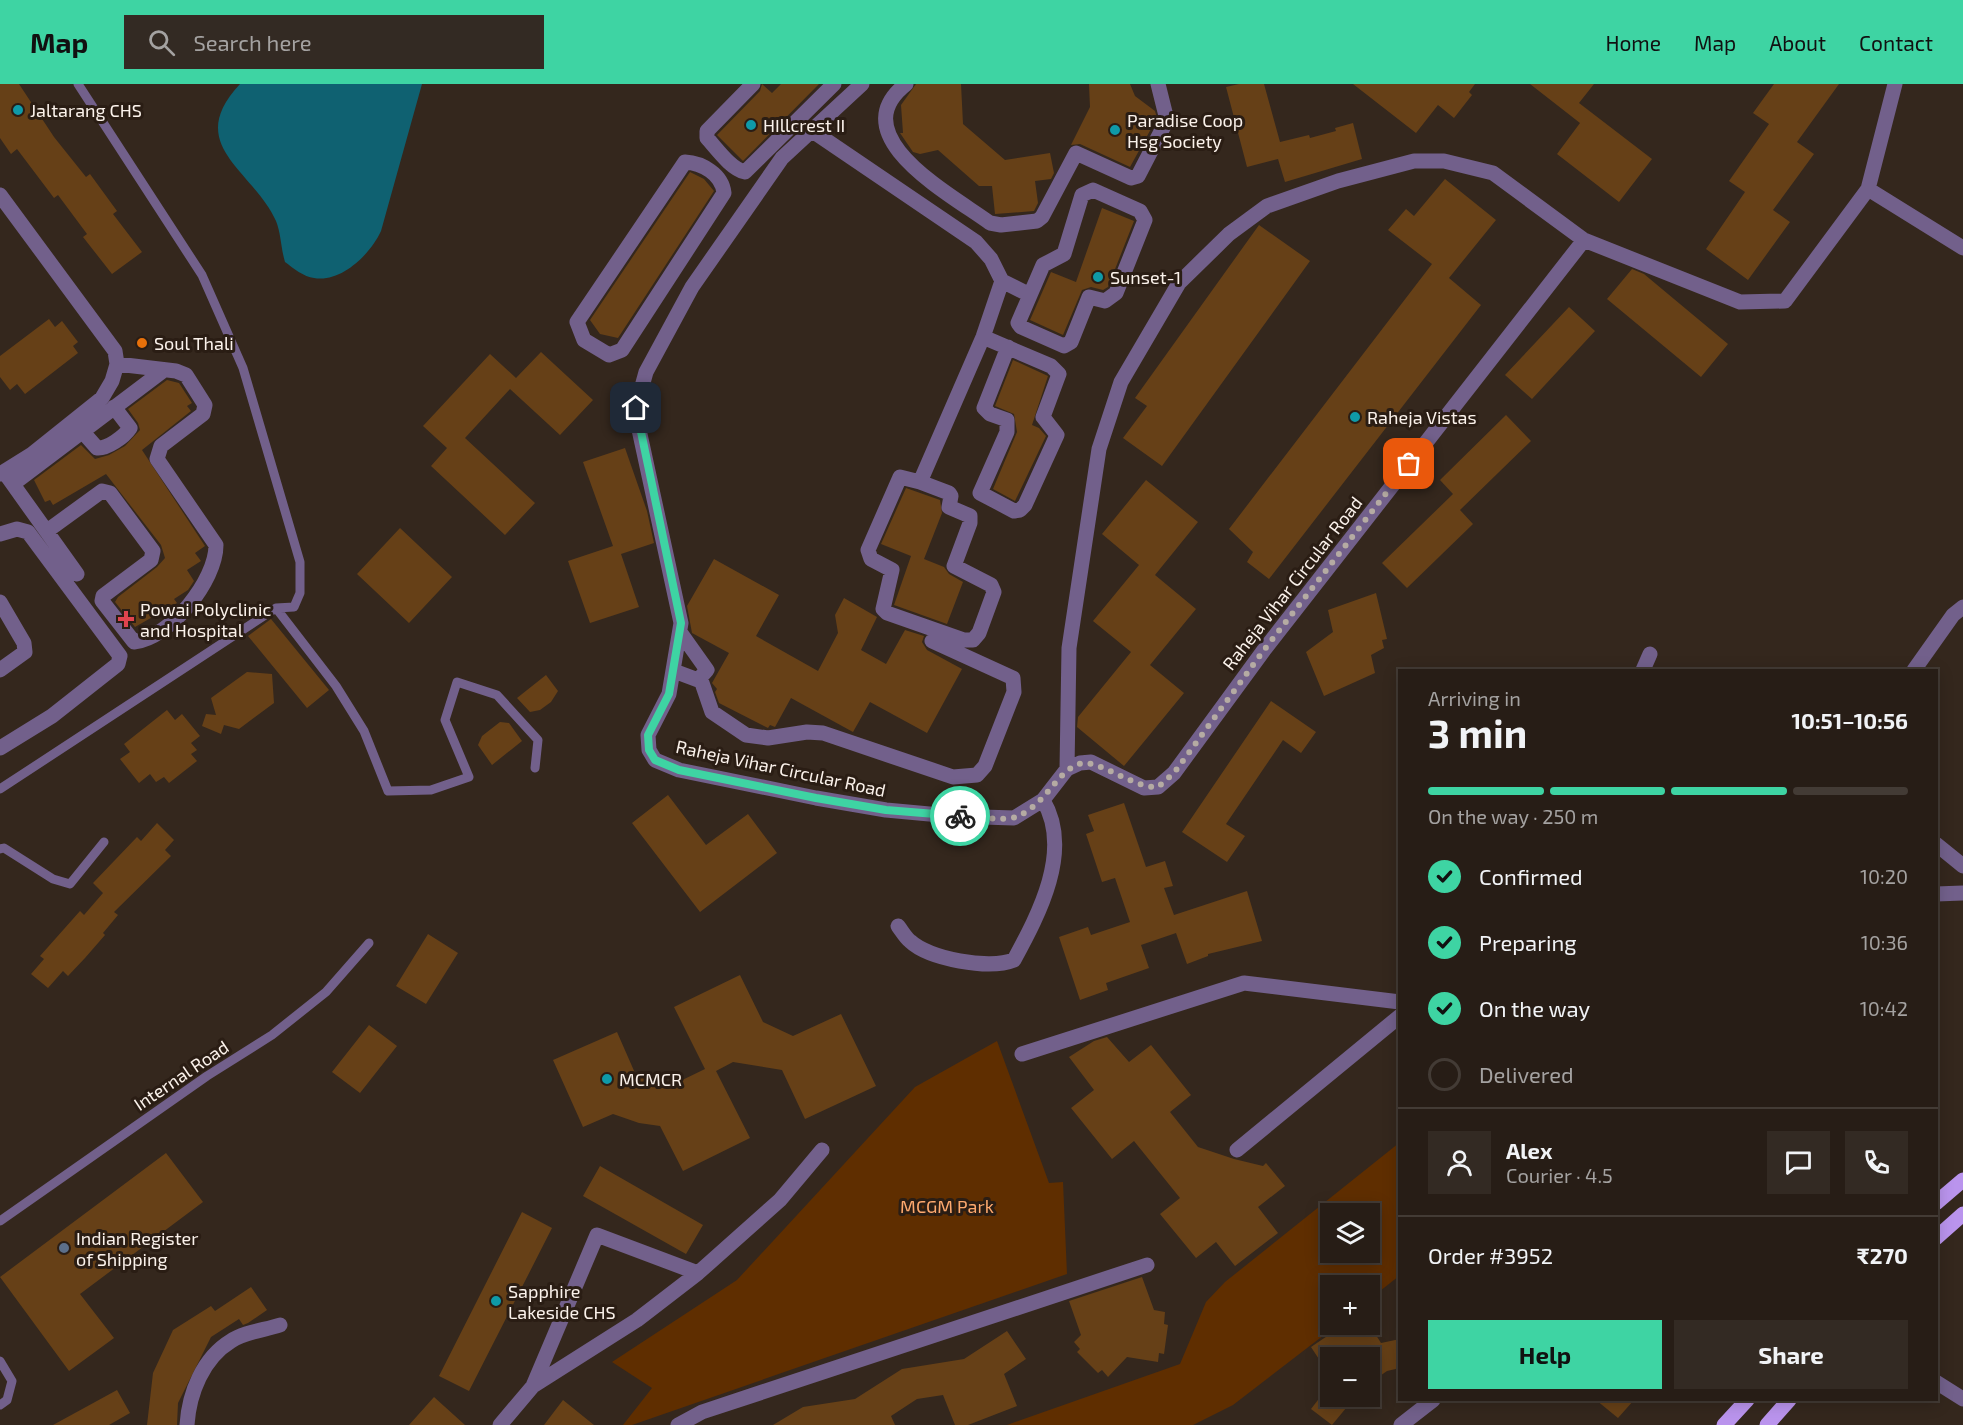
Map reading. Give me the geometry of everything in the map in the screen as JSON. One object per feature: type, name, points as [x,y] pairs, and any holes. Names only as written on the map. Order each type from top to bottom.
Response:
[{"type":"main road","points":[[1938,1201],[1963,1180]]},
{"type":"main road","points":[[1938,1236],[1963,1214]]},
{"type":"main road","points":[[1724,1425],[1746,1401]]},
{"type":"main road","points":[[1767,1425],[1788,1401]]},
{"type":"street","points":[[753,84],[707,131],[707,138],[739,171],[746,172],[834,84]]},
{"type":"street","name":"Raheja Vihar Circular Road","points":[[862,84],[782,158],[692,286],[646,372],[636,408],[681,623],[669,694],[648,735],[649,750],[655,760],[679,770],[886,810],[951,816],[1014,818],[1043,800],[1067,769],[1091,762],[1144,788],[1158,787],[1174,773],[1264,650],[1584,240]]},
{"type":"street","points":[[906,84],[893,95],[886,112],[885,122],[892,143],[907,161],[990,223],[1001,225],[1037,221],[1042,217],[1076,153],[1131,178],[1138,176],[1167,120],[1158,84]]},
{"type":"street","points":[[1067,769],[1070,648],[1100,449],[1121,382],[1179,283],[1229,234],[1267,206],[1338,181],[1414,161],[1444,161],[1493,172],[1584,240],[1740,302],[1785,301],[1868,189],[1894,84]]},
{"type":"street","points":[[810,130],[976,242],[991,260],[1002,281],[1030,295]]},
{"type":"street","points":[[685,162],[693,163],[710,170],[721,180],[724,193],[674,273],[622,350],[609,355],[584,340],[577,322],[678,168],[685,162]]},
{"type":"street","points":[[1868,189],[1963,248]]},
{"type":"street","points":[[1093,190],[1140,211],[1145,220],[1116,293],[1105,301],[1089,297],[1068,346],[1021,327],[1018,323],[1030,295],[1043,266],[1064,254],[1082,195],[1093,190]]},
{"type":"street","points":[[0,195],[115,351],[117,364],[112,381],[102,398],[6,477]]},
{"type":"street","points":[[674,273],[692,286]]},
{"type":"street","points":[[920,482],[983,337],[1002,281]]},
{"type":"street","points":[[983,337],[1008,347],[1051,366],[1059,374],[1043,417],[1057,435],[1025,505],[1020,510],[1014,511],[980,493],[1007,432],[1007,420],[990,414],[984,408],[1008,347]]},
{"type":"street","points":[[47,531],[102,491],[110,493],[153,551],[151,560],[104,596],[102,601],[134,642],[144,641],[179,616],[206,583],[216,559],[216,545],[157,459],[161,446],[203,414],[205,405],[186,375],[117,364]]},
{"type":"street","points":[[6,477],[82,431],[165,370]]},
{"type":"street","points":[[82,431],[97,448],[103,449],[127,433],[129,428],[114,407]]},
{"type":"street","points":[[6,477],[77,574]]},
{"type":"street","points":[[900,477],[920,482],[949,493],[951,496],[949,507],[970,516],[970,523],[954,567],[991,585],[994,592],[979,633],[973,640],[964,640],[887,613],[883,609],[893,575],[892,570],[871,559],[868,550],[900,477]]},
{"type":"street","points":[[0,748],[52,716],[118,664],[120,656],[28,532],[18,529],[1,532]]},
{"type":"street","points":[[0,602],[24,643],[25,652],[0,670]]},
{"type":"street","points":[[1915,669],[1948,622],[1963,607]]},
{"type":"street","points":[[680,632],[706,667],[707,673],[701,680]]},
{"type":"street","points":[[701,680],[712,712],[746,735],[768,738],[807,732],[823,733],[953,777],[977,775],[984,766],[1014,692],[1013,678],[932,641]]},
{"type":"street","points":[[1643,669],[1650,654]]},
{"type":"street","points":[[674,670],[692,679],[701,680]]},
{"type":"street","points":[[898,926],[911,942],[941,955],[990,966],[1014,960],[1051,879],[1055,828],[1053,816],[1043,800]]},
{"type":"street","points":[[1938,846],[1963,866]]},
{"type":"street","points":[[1938,894],[1963,893]]},
{"type":"street","points":[[1022,1054],[1244,983],[1398,1002]]},
{"type":"street","points":[[1237,1150],[1398,1018]]},
{"type":"street","points":[[533,1386],[637,1320],[698,1273],[780,1200],[822,1150]]},
{"type":"street","points":[[500,1425],[533,1386],[597,1235],[698,1273]]},
{"type":"street","points":[[678,1425],[702,1412],[1147,1265]]},
{"type":"street","points":[[187,1425],[188,1408],[194,1388],[210,1359],[232,1340],[280,1325]]},
{"type":"street","points":[[1938,1383],[1963,1399]]},
{"type":"street","points":[[1401,1425],[1432,1401]]},
{"type":"lane","points":[[0,789],[276,608],[294,607],[300,593],[300,562],[243,368],[202,274],[78,84]]},
{"type":"lane","points":[[276,608],[336,686],[364,731],[388,791],[431,790],[469,777],[445,720],[457,682],[497,695],[538,740],[536,768]]},
{"type":"lane","points":[[0,849],[4,848],[53,879],[70,884],[104,842]]},
{"type":"lane","name":"Internal Road","points":[[0,1221],[207,1076],[272,1035],[326,992],[369,943]]},
{"type":"lane","points":[[0,1361],[12,1381],[7,1401],[0,1405]]},
{"type":"green space","name":"MCGM Park","points":[[997,1041],[1049,1183],[1063,1182],[1067,1274],[632,1425],[623,1425],[652,1388],[612,1362],[737,1280],[915,1087]]},
{"type":"green space","points":[[1398,1144],[1398,1277],[1380,1291],[1380,1275],[1320,1275],[1320,1335],[1324,1335],[1233,1405],[1193,1425],[1007,1425],[1180,1364],[1206,1302],[1225,1282],[1320,1206],[1320,1263],[1380,1263],[1380,1203],[1324,1203]]},
{"type":"water","points":[[240,84],[422,84],[381,231],[363,257],[345,271],[335,276],[314,278],[303,274],[285,262],[276,221],[265,203],[228,156],[220,140],[218,124],[224,105]]},
{"type":"building","points":[[0,84],[19,84],[54,137],[86,177],[90,174],[117,211],[113,214],[142,252],[112,274],[83,237],[87,234],[58,195],[54,198],[17,149],[11,154],[0,138]]},
{"type":"building","name":"HIllcrest II","points":[[762,84],[772,93],[781,84],[819,84],[743,161],[717,135],[760,91]]},
{"type":"building","points":[[916,84],[961,84],[963,124],[1005,160],[1050,153],[1054,173],[1051,179],[1035,181],[1038,203],[1034,211],[995,214],[992,186],[979,186],[938,150],[920,154],[913,152],[900,133],[903,133],[901,105]]},
{"type":"building","name":"Paradise Coop Hsg Society","points":[[1089,84],[1130,84],[1135,96],[1155,111],[1157,118],[1130,167],[1080,144],[1071,145],[1090,107]]},
{"type":"building","points":[[1239,84],[1264,84],[1280,142],[1309,135],[1310,138],[1336,131],[1335,128],[1353,123],[1362,159],[1285,182],[1278,159],[1247,167],[1226,87]]},
{"type":"building","points":[[1353,84],[1475,84],[1469,92],[1472,95],[1454,118],[1438,105],[1416,133]]},
{"type":"building","points":[[1530,84],[1594,84],[1579,103],[1652,159],[1619,202],[1557,154],[1580,123]]},
{"type":"building","points":[[1774,84],[1839,84],[1797,142],[1814,154],[1773,210],[1790,222],[1748,280],[1706,249],[1745,192],[1729,181],[1769,124],[1753,113]]},
{"type":"building","points":[[690,172],[704,179],[714,191],[618,338],[600,334],[590,320]]},
{"type":"building","name":"Raheja Vistas","points":[[1445,179],[1496,220],[1449,278],[1481,305],[1269,579],[1247,562],[1253,552],[1229,529],[1432,264],[1388,230],[1406,209],[1414,216]]},
{"type":"building","name":"Sunset-1","points":[[1102,208],[1134,221],[1108,287],[1103,290],[1091,287],[1082,290],[1063,335],[1030,320],[1051,272],[1076,282]]},
{"type":"building","points":[[1259,225],[1310,261],[1162,466],[1123,438],[1147,406],[1135,398]]},
{"type":"building","points":[[1632,269],[1644,274],[1728,344],[1701,377],[1607,299]]},
{"type":"building","points":[[1569,307],[1595,331],[1532,399],[1505,375]]},
{"type":"building","points":[[49,319],[55,327],[62,321],[78,342],[73,346],[78,353],[25,394],[17,384],[10,390],[0,377],[0,356]]},
{"type":"building","points":[[541,352],[593,400],[560,435],[510,389],[465,438],[535,503],[505,535],[431,466],[447,448],[423,426],[490,354],[516,378]]},
{"type":"building","points":[[1013,360],[1048,376],[1032,425],[1039,428],[1046,436],[1015,501],[993,489],[1017,432],[1014,414],[995,406]]},
{"type":"building","points":[[167,380],[179,383],[192,403],[187,406],[191,411],[142,450],[205,546],[195,553],[201,561],[187,570],[194,581],[188,590],[174,599],[177,603],[135,627],[115,602],[165,558],[161,545],[106,474],[53,505],[50,500],[45,502],[34,480],[81,445],[95,459],[109,455],[125,446],[140,430],[128,409]]},
{"type":"building","points":[[1506,415],[1531,441],[1460,510],[1473,524],[1407,588],[1382,563],[1453,494],[1440,480]]},
{"type":"building","points":[[625,448],[647,511],[654,543],[621,554],[639,607],[590,623],[568,561],[613,546],[583,462]]},
{"type":"building","points":[[1146,480],[1198,522],[1155,575],[1196,609],[1150,665],[1184,693],[1124,766],[1077,727],[1078,717],[1131,652],[1093,621],[1139,565],[1102,534]]},
{"type":"building","points":[[906,488],[940,500],[942,513],[924,559],[944,567],[949,574],[963,582],[947,624],[894,605],[911,556],[881,544]]},
{"type":"building","points":[[400,528],[452,577],[409,623],[357,574]]},
{"type":"building","points":[[714,559],[779,595],[756,636],[818,671],[838,633],[835,615],[844,598],[877,617],[861,650],[886,664],[905,630],[924,636],[922,642],[927,650],[962,669],[927,733],[870,702],[853,732],[791,698],[775,727],[770,725],[768,728],[719,703],[715,692],[717,689],[712,683],[729,653],[692,633],[687,606]]},
{"type":"building","points":[[1376,593],[1387,639],[1382,640],[1384,648],[1371,655],[1375,673],[1324,696],[1306,652],[1333,632],[1328,610]]},
{"type":"building","points":[[271,619],[329,690],[307,708],[248,636]]},
{"type":"building","points":[[247,672],[272,674],[274,703],[239,729],[224,725],[221,734],[202,726],[206,714],[216,715],[211,698]]},
{"type":"building","points":[[546,675],[558,691],[551,702],[540,710],[530,712],[517,698]]},
{"type":"building","points":[[1271,701],[1316,732],[1301,753],[1283,740],[1226,824],[1245,836],[1227,862],[1182,832]]},
{"type":"building","points":[[167,710],[175,720],[182,714],[200,736],[191,743],[197,750],[191,754],[197,761],[169,783],[164,777],[156,782],[150,774],[139,783],[120,759],[130,752],[124,744]]},
{"type":"building","points":[[500,722],[509,723],[522,741],[492,765],[478,745],[482,736]]},
{"type":"building","points":[[668,795],[706,845],[748,814],[777,853],[700,912],[632,823]]},
{"type":"building","points":[[1124,803],[1146,867],[1165,861],[1173,886],[1164,888],[1174,915],[1247,891],[1262,941],[1208,954],[1208,956],[1187,964],[1176,933],[1141,945],[1149,968],[1106,983],[1108,990],[1080,1000],[1059,937],[1088,927],[1091,935],[1130,922],[1115,878],[1102,882],[1086,834],[1094,831],[1088,815]]},
{"type":"building","points":[[157,823],[174,840],[165,850],[171,856],[114,912],[118,915],[103,933],[105,935],[85,958],[68,976],[63,971],[48,988],[31,974],[44,959],[40,956],[80,911],[84,915],[103,893],[93,883],[137,837],[141,841]]},
{"type":"building","points":[[428,934],[458,953],[426,1004],[396,986]]},
{"type":"building","name":"MCMCR","points":[[740,975],[763,1022],[793,1036],[841,1014],[876,1086],[805,1119],[782,1070],[733,1062],[716,1071],[750,1138],[683,1171],[660,1126],[639,1123],[613,1114],[583,1127],[553,1060],[617,1032],[635,1073],[672,1085],[705,1069],[674,1007]]},
{"type":"building","points":[[369,1025],[397,1046],[360,1093],[332,1072]]},
{"type":"building","points":[[1107,1037],[1129,1062],[1151,1045],[1191,1095],[1170,1112],[1198,1147],[1263,1166],[1266,1163],[1285,1186],[1258,1207],[1278,1233],[1235,1266],[1216,1242],[1196,1258],[1160,1214],[1180,1198],[1134,1141],[1112,1159],[1071,1108],[1094,1090],[1069,1057],[1094,1041]]},
{"type":"building","points":[[166,1153],[203,1202],[80,1294],[114,1338],[69,1371],[0,1277]]},
{"type":"building","points":[[600,1166],[703,1225],[686,1254],[583,1196]]},
{"type":"building","name":"Sapphire Lakeside CHS","points":[[522,1212],[552,1228],[469,1391],[439,1376]]},
{"type":"building","points":[[1142,1277],[1154,1310],[1165,1312],[1164,1324],[1168,1325],[1164,1354],[1159,1353],[1158,1362],[1127,1357],[1108,1377],[1102,1370],[1098,1373],[1077,1352],[1080,1349],[1074,1342],[1081,1335],[1069,1301]]},
{"type":"building","points":[[251,1287],[267,1310],[243,1325],[239,1319],[211,1337],[178,1403],[177,1425],[147,1425],[153,1373],[173,1330],[211,1306],[215,1311]]},
{"type":"building","points":[[1007,1331],[1026,1359],[1004,1374],[1017,1406],[968,1425],[955,1425],[943,1395],[917,1399],[891,1416],[895,1425],[773,1425],[803,1407],[855,1399],[902,1369],[964,1359]]},
{"type":"building","points":[[1329,1335],[1376,1335],[1381,1343],[1398,1339],[1398,1368],[1387,1371],[1380,1376],[1380,1347],[1320,1347],[1320,1361],[1311,1347]]},
{"type":"building","points":[[117,1390],[130,1413],[109,1425],[53,1425]]},
{"type":"building","points":[[434,1397],[465,1425],[409,1425]]},
{"type":"building","points":[[1320,1397],[1320,1407],[1347,1407],[1332,1425],[1311,1409]]},
{"type":"building","points":[[563,1400],[594,1425],[544,1425]]},
{"type":"building","points":[[1597,1401],[1633,1401],[1618,1418]]},
{"type":"way so far","points":[[960,816],[1014,818],[1043,800],[1067,769],[1080,763],[1091,762],[1144,788],[1158,787],[1174,773],[1264,650],[1409,464]]},
{"type":"place","name":"Jaltarang CHS","points":[[18,110]]},
{"type":"place","name":"HIllcrest II","points":[[751,125]]},
{"type":"place","name":"Paradise Coop Hsg Society","points":[[1115,130]]},
{"type":"place","name":"Sunset-1","points":[[1098,277]]},
{"type":"place","name":"Soul Thali","points":[[142,343]]},
{"type":"place","name":"Raheja Vistas","points":[[1355,417]]},
{"type":"place","name":"Powai Polyclinic and Hospital","points":[[126,619]]},
{"type":"place","name":"MCMCR","points":[[607,1079]]},
{"type":"place","name":"Indian Register of Shipping","points":[[64,1248]]},
{"type":"place","name":"Sapphire Lakeside CHS","points":[[496,1301]]},
{"type":"route","points":[[636,408],[642,446],[681,623],[669,694],[648,735],[649,750],[655,760],[679,770],[816,798],[886,810],[960,816]]}]
